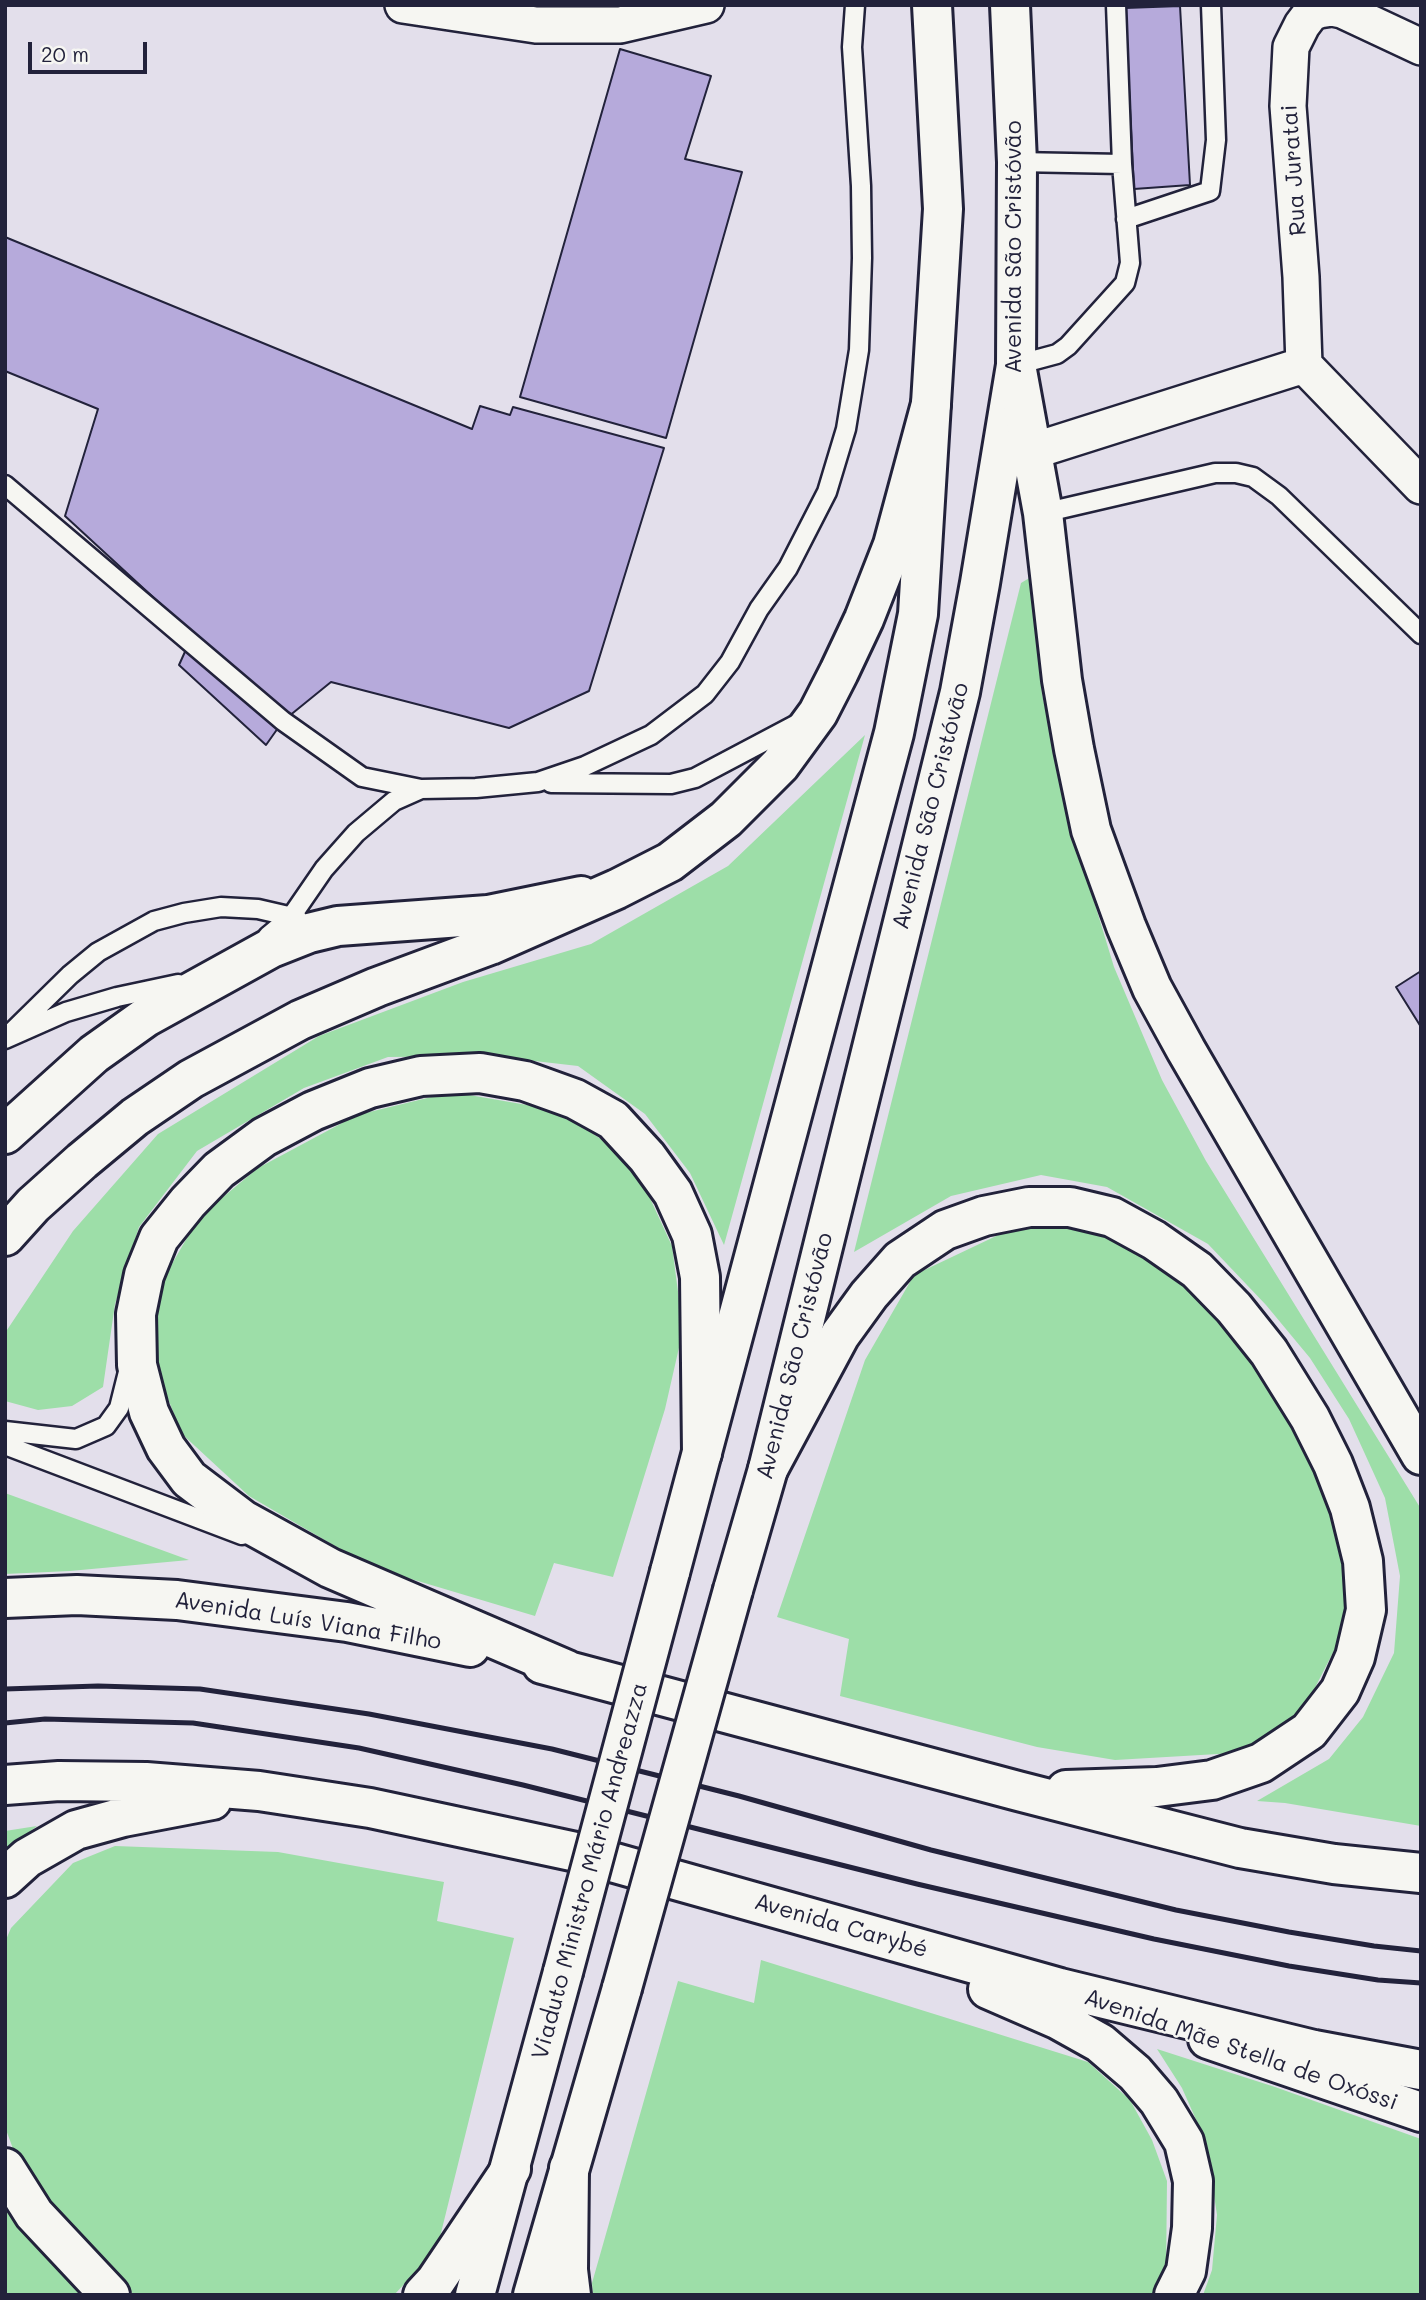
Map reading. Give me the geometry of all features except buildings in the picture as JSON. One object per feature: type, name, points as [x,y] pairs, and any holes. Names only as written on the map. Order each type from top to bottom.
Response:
[{"type":"main road","points":[[702,1454],[894,733],[918,614],[943,209],[932,5]]},
{"type":"main road","name":"Avenida São Cristóvão","points":[[569,2168],[768,1469],[960,692],[1016,365],[1017,162],[1010,5]]},
{"type":"main road","points":[[1016,365],[1043,513],[1062,680],[1074,749],[1091,830],[1126,926],[1152,988],[1186,1050],[1421,1455]]},
{"type":"main road","points":[[5,1236],[33,1205],[82,1161],[135,1117],[191,1079],[300,1020],[376,987],[490,945],[617,889],[670,862],[726,819],[780,765],[818,713],[864,619],[893,545],[931,404]]},
{"type":"main road","points":[[5,1134],[94,1054],[146,1017],[271,948],[309,933],[338,926],[488,915],[617,889]]},
{"type":"main road","points":[[702,1454],[700,1277],[692,1235],[673,1194],[647,1157],[613,1120],[575,1099],[524,1081],[480,1073],[421,1076],[359,1093],[313,1111],[264,1137],[219,1170],[188,1202],[159,1238],[141,1288],[136,1314],[137,1365],[149,1412],[166,1448],[190,1479],[243,1520],[330,1568],[566,1670],[1240,1848],[1334,1864],[1421,1873]]},
{"type":"main road","points":[[768,1469],[840,1335],[869,1295],[900,1260],[945,1230],[984,1216],[1029,1207],[1070,1207],[1112,1217],[1154,1240],[1197,1270],[1234,1308],[1269,1352],[1310,1418],[1333,1464],[1350,1508],[1363,1561],[1366,1611],[1355,1657],[1340,1691],[1309,1731],[1261,1763],[1212,1780],[1157,1787],[1018,1791]]},
{"type":"main road","name":"Viaduto Ministro Mário Andreazza","points":[[475,2295],[702,1454]]},
{"type":"main road","name":"Avenida Luís Viana Filho","points":[[5,1598],[77,1595],[177,1600],[261,1609],[428,1637],[566,1670]]},
{"type":"main road","points":[[5,1785],[59,1781],[146,1782],[259,1791]]},
{"type":"main road","points":[[5,1878],[27,1858],[76,1830],[123,1817],[259,1791]]},
{"type":"main road","name":"Avenida Carybé","points":[[259,1791],[370,1808],[576,1852],[1060,1988],[1314,2050],[1421,2070]]},
{"type":"main road","points":[[848,1928],[1057,2019],[1100,2043],[1135,2073],[1160,2101],[1184,2142],[1193,2181],[1192,2228],[1186,2271],[1174,2295]]},
{"type":"main road","name":"Avenida Mãe Stella de Oxóssi","points":[[1060,1988],[1421,2112]]},
{"type":"main road","points":[[5,2168],[34,2214],[110,2295]]},
{"type":"main road","points":[[533,2295],[569,2168]]},
{"type":"main road","points":[[569,2168],[568,2270],[571,2295]]},
{"type":"main road","points":[[423,2295],[435,2282],[511,2169]]},
{"type":"street","points":[[402,5],[536,24],[620,25],[706,5]]},
{"type":"street","points":[[1325,8],[1421,47]]},
{"type":"street","name":"Rua Juratai","points":[[1304,365],[1301,277],[1288,106],[1291,47],[1311,13],[1325,8]]},
{"type":"street","points":[[1033,451],[1304,365],[1421,486]]},
{"type":"lane","points":[[538,782],[585,766],[651,735],[705,694],[730,662],[759,609],[788,568],[827,492],[846,429],[859,351],[862,186],[852,47],[855,5]]},
{"type":"lane","points":[[1016,365],[1057,354],[1068,346],[1125,283],[1130,263],[1122,164],[1116,5]]},
{"type":"lane","points":[[1126,219],[1210,191],[1216,140],[1211,5]]},
{"type":"lane","points":[[1017,162],[1122,164]]},
{"type":"lane","points":[[1043,513],[1215,473],[1236,472],[1253,477],[1279,496],[1421,634]]},
{"type":"lane","points":[[5,485],[283,721],[362,777],[421,789],[476,788],[538,782],[671,784],[695,778],[818,713]]},
{"type":"lane","points":[[6,1038],[66,1012],[117,997],[222,975],[291,917],[324,869],[356,833],[394,801],[421,789]]},
{"type":"lane","points":[[6,1038],[70,975],[98,952],[153,921],[184,912],[221,907],[258,909],[338,926]]},
{"type":"lane","points":[[5,1430],[76,1439],[106,1426],[118,1408],[137,1339]]},
{"type":"lane","points":[[5,1445],[330,1568]]},
{"type":"green space","points":[[1031,577],[1042,694],[1069,819],[1114,967],[1162,1080],[1206,1161],[1421,1509],[1421,1826],[1285,1803],[1257,1801],[1329,1759],[1363,1717],[1394,1653],[1400,1576],[1385,1498],[1349,1419],[1310,1358],[1266,1305],[1208,1244],[1107,1187],[1041,1175],[951,1196],[854,1252],[1021,583]]},
{"type":"green space","points":[[865,735],[724,1245],[690,1173],[645,1114],[578,1066],[491,1056],[388,1057],[304,1088],[197,1151],[139,1227],[115,1304],[103,1387],[72,1406],[38,1410],[5,1401],[5,1333],[73,1231],[158,1134],[319,1036],[463,982],[591,944],[728,866]]},
{"type":"green space","points":[[452,1092],[556,1110],[632,1159],[672,1246],[683,1330],[665,1409],[613,1577],[554,1563],[535,1616],[371,1567],[249,1496],[182,1434],[153,1361],[161,1283],[199,1217],[258,1168],[357,1115]]},
{"type":"green space","points":[[1088,1227],[1174,1273],[1237,1337],[1297,1429],[1348,1550],[1343,1633],[1299,1719],[1235,1753],[1115,1760],[1037,1747],[840,1696],[849,1639],[777,1617],[865,1360],[914,1275],[1013,1228]]},
{"type":"green space","points":[[5,1493],[189,1560],[5,1574]]},
{"type":"green space","points":[[37,1826],[5,1851],[5,1831]]},
{"type":"green space","points":[[115,1846],[278,1852],[444,1882],[437,1921],[514,1938],[437,2249],[394,2295],[134,2295],[19,2165],[5,2127],[5,1942],[11,1928],[73,1863]]},
{"type":"green space","points":[[761,1960],[1088,2062],[1130,2100],[1152,2140],[1167,2181],[1166,2273],[1154,2295],[593,2295],[592,2283],[678,1981],[754,2003]]},
{"type":"green space","points":[[1157,2049],[1275,2087],[1421,2139],[1421,2295],[1203,2295],[1212,2270],[1217,2215],[1206,2142],[1182,2088]]},
{"type":"green space","points":[[5,2202],[29,2238],[84,2295],[5,2295]]},
{"type":"railway","points":[[5,1689],[98,1686],[200,1689],[369,1714],[552,1749],[739,1796],[931,1850],[1176,1910],[1289,1932],[1421,1951]]},
{"type":"railway","points":[[5,1723],[45,1719],[193,1723],[359,1748],[523,1785],[917,1884],[1154,1939],[1289,1966],[1378,1980],[1421,1983]]}]
